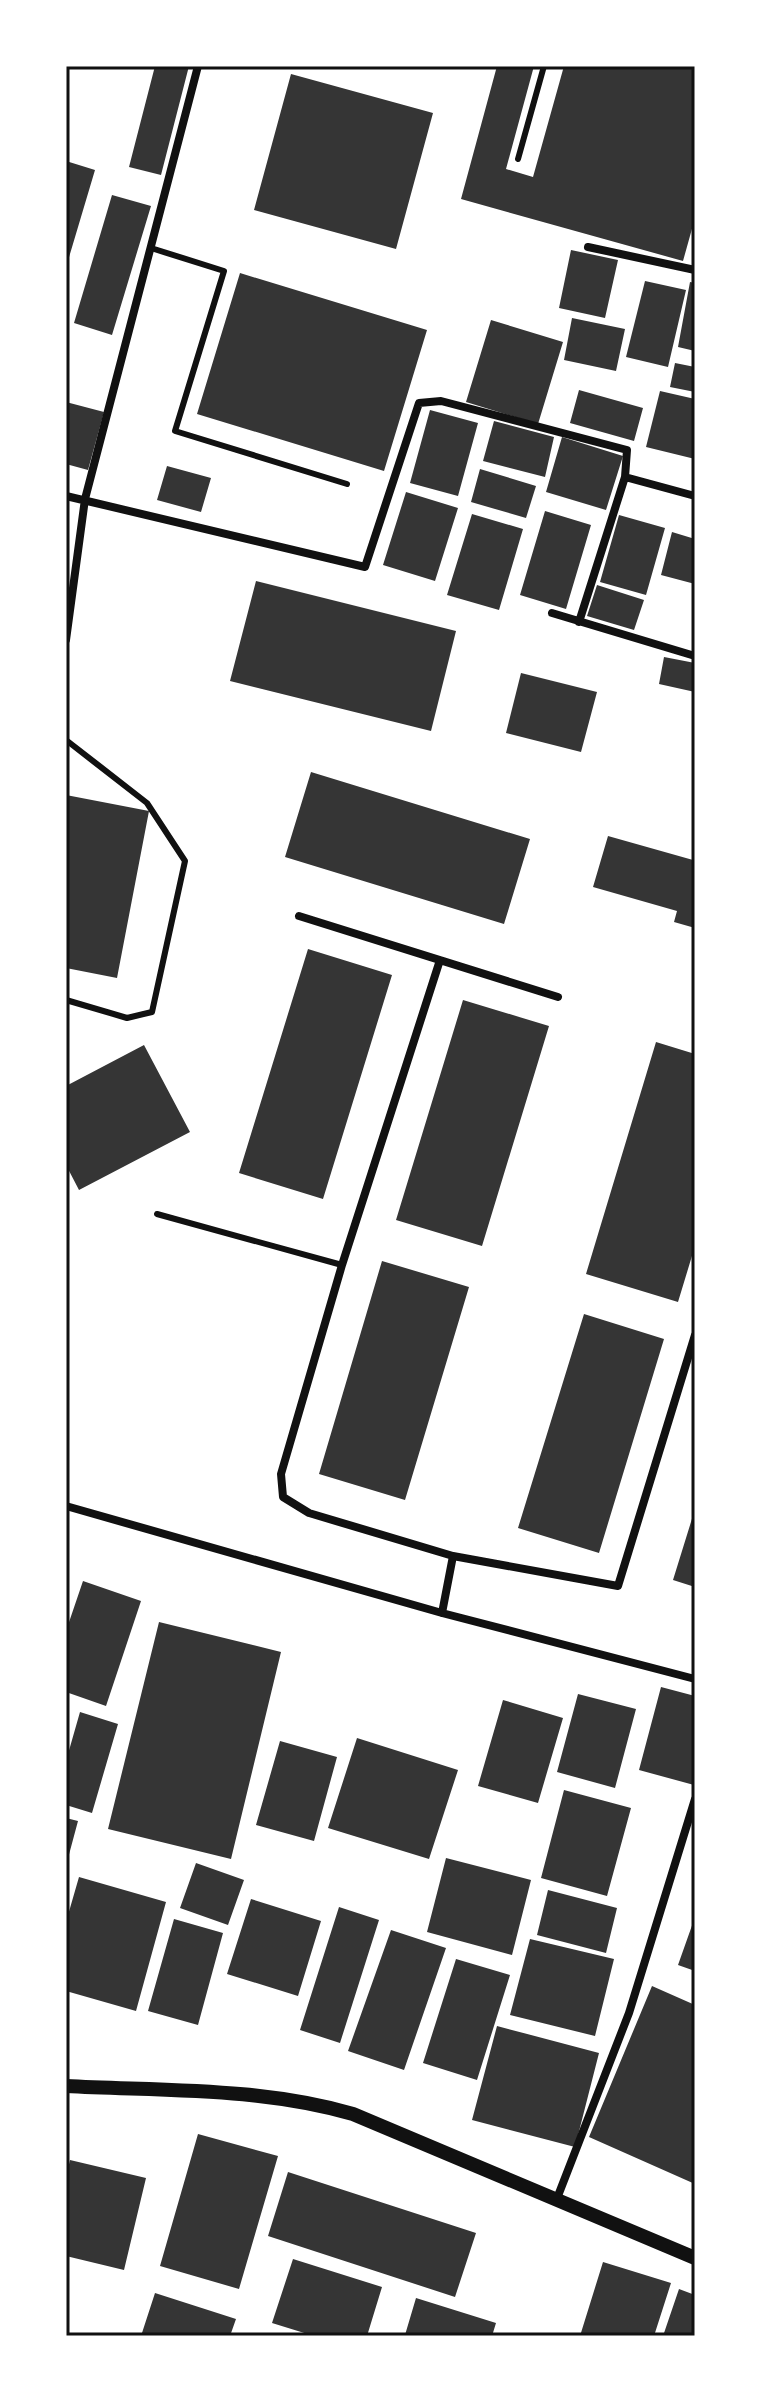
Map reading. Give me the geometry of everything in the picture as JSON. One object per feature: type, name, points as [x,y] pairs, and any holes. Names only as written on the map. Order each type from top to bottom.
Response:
[{"type":"street","points":[[66,640],[85,499],[198,66]]},
{"type":"street","points":[[588,247],[695,270]]},
{"type":"street","points":[[66,496],[365,567],[419,403],[441,401],[627,450],[625,477],[579,622]]},
{"type":"street","points":[[625,477],[695,496]]},
{"type":"street","points":[[552,613],[695,656]]},
{"type":"street","points":[[299,916],[558,997]]},
{"type":"street","points":[[440,960],[342,1265],[281,1474],[283,1497],[309,1513],[453,1556],[618,1586],[695,1335]]},
{"type":"street","points":[[66,1506],[442,1613],[695,1679]]},
{"type":"street","points":[[442,1613],[453,1556]]},
{"type":"street","points":[[556,2201],[629,2013],[695,1799]]},
{"type":"street","points":[[66,2086],[263,2096],[316,2104],[353,2114],[695,2258]]},
{"type":"lane","points":[[518,159],[544,66]]},
{"type":"lane","points":[[151,248],[224,271],[175,431],[347,484]]},
{"type":"lane","points":[[66,740],[147,803],[185,861],[152,1012],[127,1018],[66,1000]]},
{"type":"lane","points":[[157,1214],[342,1265]]},
{"type":"building","points":[[155,66],[189,66],[161,175],[129,167]]},
{"type":"building","points":[[497,66],[534,66],[506,169],[533,177],[564,66],[695,66],[695,218],[683,261],[461,199]]},
{"type":"building","points":[[291,74],[433,113],[396,249],[254,210]]},
{"type":"building","points":[[66,161],[95,170],[67,264],[66,264]]},
{"type":"building","points":[[112,195],[151,206],[112,335],[74,323]]},
{"type":"building","points":[[571,250],[618,260],[605,318],[559,308]]},
{"type":"building","points":[[240,273],[427,330],[384,471],[197,414]]},
{"type":"building","points":[[645,281],[686,290],[668,367],[626,357]]},
{"type":"building","points":[[690,282],[695,283],[695,351],[678,347]]},
{"type":"building","points":[[572,318],[625,329],[616,371],[564,360]]},
{"type":"building","points":[[491,320],[563,342],[538,424],[466,402]]},
{"type":"building","points":[[675,363],[695,367],[695,392],[670,387]]},
{"type":"building","points":[[579,390],[643,408],[634,441],[570,423]]},
{"type":"building","points":[[660,391],[695,399],[695,459],[646,447]]},
{"type":"building","points":[[66,402],[104,412],[88,470],[66,464]]},
{"type":"building","points":[[430,410],[478,423],[458,496],[410,483]]},
{"type":"building","points":[[494,421],[554,437],[545,477],[483,461]]},
{"type":"building","points":[[562,437],[623,456],[606,510],[546,492]]},
{"type":"building","points":[[167,466],[211,478],[201,512],[157,500]]},
{"type":"building","points":[[480,469],[536,486],[526,518],[471,502]]},
{"type":"building","points":[[406,492],[458,508],[435,581],[383,565]]},
{"type":"building","points":[[545,511],[591,525],[566,609],[520,595]]},
{"type":"building","points":[[472,514],[523,529],[499,610],[447,595]]},
{"type":"building","points":[[619,515],[665,528],[646,595],[600,582]]},
{"type":"building","points":[[672,532],[695,539],[695,584],[661,575]]},
{"type":"building","points":[[256,581],[456,631],[431,731],[230,681]]},
{"type":"building","points":[[597,585],[644,600],[634,630],[587,616]]},
{"type":"building","points":[[664,657],[695,663],[695,692],[659,684]]},
{"type":"building","points":[[521,673],[597,692],[581,752],[506,733]]},
{"type":"building","points":[[311,772],[530,839],[504,924],[285,857]]},
{"type":"building","points":[[66,795],[149,811],[117,978],[66,968]]},
{"type":"building","points":[[608,836],[693,860],[695,855],[695,928],[674,922],[677,911],[593,887]]},
{"type":"building","points":[[308,949],[392,975],[323,1199],[239,1173]]},
{"type":"building","points":[[463,1000],[549,1026],[482,1246],[396,1220]]},
{"type":"building","points":[[656,1042],[695,1054],[695,1246],[678,1302],[586,1274]]},
{"type":"building","points":[[144,1045],[190,1132],[79,1190],[66,1165],[66,1086]]},
{"type":"building","points":[[382,1261],[469,1287],[405,1500],[319,1474]]},
{"type":"building","points":[[584,1314],[664,1339],[599,1553],[518,1528]]},
{"type":"building","points":[[695,1509],[695,1587],[673,1580]]},
{"type":"building","points":[[83,1581],[141,1601],[106,1706],[66,1692],[66,1631]]},
{"type":"building","points":[[159,1622],[281,1652],[231,1859],[108,1829]]},
{"type":"building","points":[[661,1687],[695,1696],[694,1785],[639,1770]]},
{"type":"building","points":[[578,1694],[636,1709],[615,1788],[557,1772]]},
{"type":"building","points":[[503,1700],[563,1718],[538,1803],[478,1786]]},
{"type":"building","points":[[80,1712],[118,1724],[92,1813],[66,1805],[66,1761]]},
{"type":"building","points":[[357,1738],[458,1770],[429,1859],[328,1828]]},
{"type":"building","points":[[280,1741],[337,1757],[314,1841],[256,1825]]},
{"type":"building","points":[[564,1790],[631,1808],[607,1896],[541,1878]]},
{"type":"building","points":[[66,1818],[78,1821],[67,1862],[66,1862]]},
{"type":"building","points":[[446,1858],[531,1880],[512,1955],[427,1932]]},
{"type":"building","points":[[196,1863],[244,1880],[228,1925],[180,1908]]},
{"type":"building","points":[[79,1877],[166,1902],[136,2011],[66,1991],[66,1922]]},
{"type":"building","points":[[548,1890],[617,1908],[606,1953],[537,1935]]},
{"type":"building","points":[[251,1899],[321,1921],[298,1996],[227,1974]]},
{"type":"building","points":[[339,1907],[379,1920],[340,2043],[300,2030]]},
{"type":"building","points":[[695,1917],[695,1971],[678,1965]]},
{"type":"building","points":[[174,1919],[223,1933],[198,2025],[148,2011]]},
{"type":"building","points":[[391,1930],[446,1948],[404,2070],[348,2051]]},
{"type":"building","points":[[530,1939],[614,1959],[595,2036],[510,2015]]},
{"type":"building","points":[[456,1959],[510,1975],[477,2080],[423,2063]]},
{"type":"building","points":[[652,1986],[695,2005],[695,2184],[589,2137]]},
{"type":"building","points":[[497,2026],[599,2053],[575,2147],[472,2120]]},
{"type":"building","points":[[198,2134],[278,2156],[239,2289],[160,2266]]},
{"type":"building","points":[[70,2160],[146,2178],[124,2270],[66,2256],[66,2177]]},
{"type":"building","points":[[288,2172],[476,2233],[455,2297],[268,2236]]},
{"type":"building","points":[[293,2259],[382,2287],[367,2336],[314,2336],[272,2323]]},
{"type":"building","points":[[603,2262],[671,2283],[654,2336],[580,2336]]},
{"type":"building","points":[[679,2289],[695,2295],[695,2336],[663,2336]]},
{"type":"building","points":[[155,2293],[236,2319],[230,2336],[141,2336]]},
{"type":"building","points":[[416,2298],[496,2323],[492,2336],[405,2335]]}]
